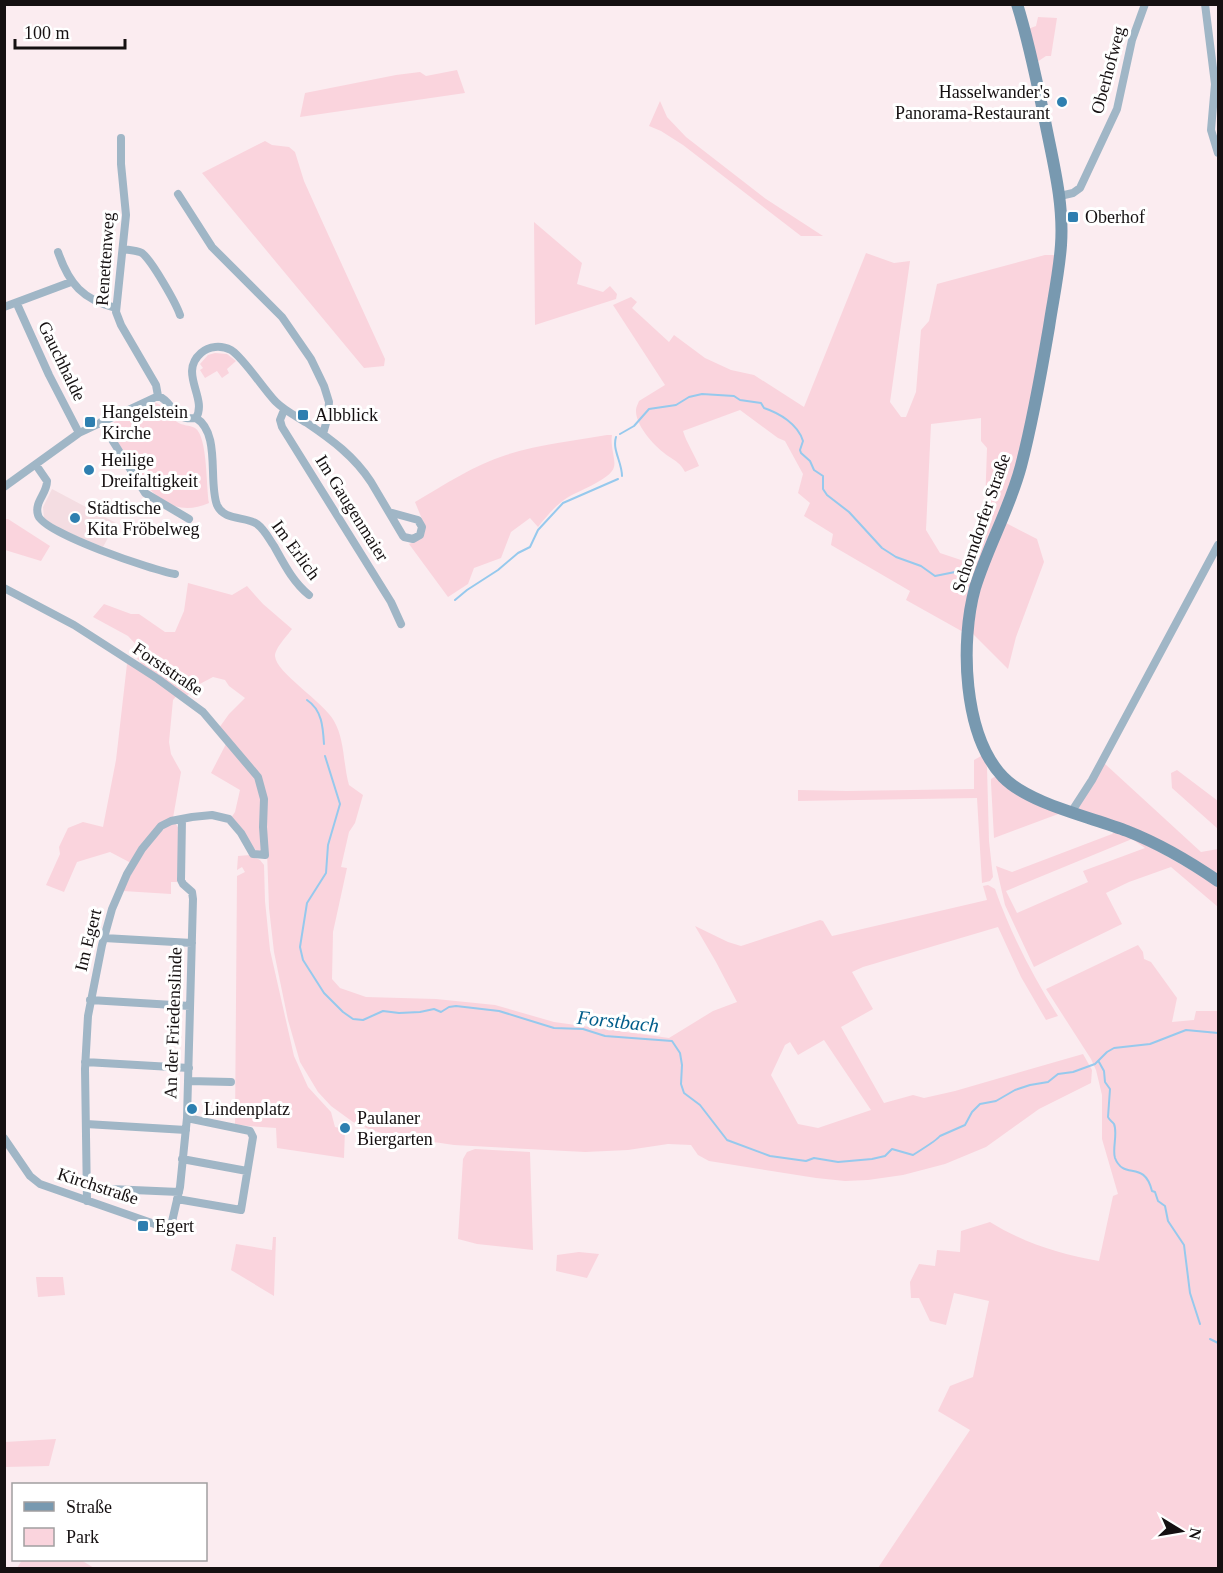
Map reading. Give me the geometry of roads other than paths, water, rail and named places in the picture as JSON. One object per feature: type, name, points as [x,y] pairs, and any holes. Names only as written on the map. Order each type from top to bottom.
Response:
[{"type":"main road","name":"Schorndorfer Straße","points":[[1017,4],[1060,196],[1062,224],[1060,255],[1030,429],[1014,491],[981,571],[973,598],[968,632],[968,664],[971,699],[978,732],[992,763],[1004,778],[1018,789],[1040,800],[1146,839],[1179,855],[1218,880]]},
{"type":"street","name":"Oberhofweg","points":[[1060,196],[1076,192],[1080,188],[1111,125],[1120,100],[1132,40],[1145,4]]},
{"type":"street","points":[[1205,4],[1215,84],[1211,130],[1218,153]]},
{"type":"street","name":"Renettenweg","points":[[121,138],[126,215],[116,308],[121,325],[157,387],[158,396],[165,399],[178,415],[196,418]]},
{"type":"street","points":[[178,194],[212,247],[282,317],[311,359],[328,399],[328,416],[322,434]]},
{"type":"street","points":[[123,249],[137,251],[146,257],[176,304],[180,315]]},
{"type":"street","points":[[58,252],[71,282],[93,300],[116,308]]},
{"type":"street","points":[[4,307],[71,282]]},
{"type":"street","name":"Gauchhalde","points":[[17,304],[49,375],[80,433]]},
{"type":"street","points":[[196,418],[199,408],[192,382],[193,364],[201,353],[216,347],[228,349],[236,354],[284,410],[340,446],[356,461],[389,512]]},
{"type":"street","points":[[4,488],[80,433],[158,396]]},
{"type":"street","name":"Im Gaugenmaier","points":[[284,410],[280,420],[282,427],[391,602],[401,624]]},
{"type":"street","name":"Im Erlich","points":[[196,418],[207,430],[216,500],[223,513],[260,526],[298,585],[309,595]]},
{"type":"street","points":[[101,422],[145,493],[189,519]]},
{"type":"street","points":[[36,465],[47,481],[46,491],[37,507],[38,518],[43,524],[95,548],[175,574]]},
{"type":"street","points":[[1072,811],[1092,780],[1218,545]]},
{"type":"street","name":"Forststraße","points":[[4,588],[74,625],[158,679],[202,712],[258,777],[264,799],[265,855]]},
{"type":"street","name":"Im Egert","points":[[87,1201],[85,1062],[90,1000],[104,938],[117,897],[138,855],[161,826],[182,819],[212,815],[229,819],[242,834],[253,854],[265,855]]},
{"type":"street","name":"An der Friedenslinde","points":[[166,1228],[172,1224],[178,1195],[189,1081],[192,893],[182,884],[181,880],[182,819]]},
{"type":"street","points":[[104,938],[192,943]]},
{"type":"street","points":[[90,1000],[190,1006]]},
{"type":"street","points":[[85,1062],[189,1068]]},
{"type":"street","points":[[189,1081],[231,1082]]},
{"type":"street","points":[[87,1188],[178,1195],[241,1210],[253,1137],[251,1132],[187,1118]]},
{"type":"street","points":[[86,1124],[186,1130]]},
{"type":"street","name":"Kirchstraße","points":[[4,1138],[36,1182],[166,1228]]},
{"type":"street","points":[[182,1160],[247,1171]]},
{"type":"waterway","points":[[620,434],[634,426],[649,409],[676,405],[689,397],[702,394],[734,396],[740,400],[761,403],[764,408],[782,416],[797,429],[803,441],[801,453],[810,461],[814,470],[823,476],[823,489],[827,495],[849,512],[882,548],[896,557],[921,566],[935,576],[960,571]]},
{"type":"waterway","points":[[616,437],[615,447],[622,476]]},
{"type":"waterway","points":[[455,600],[518,553],[530,547],[538,530],[563,503],[618,479]]},
{"type":"waterway","name":"Forstbach","points":[[307,700],[319,714],[324,744]]},
{"type":"waterway","name":"Forstbach","points":[[325,756],[340,804],[328,845],[326,873],[307,903],[300,947],[303,960],[324,993],[343,1012],[353,1019],[363,1020],[383,1011],[399,1013],[434,1009],[441,1012],[456,1006],[499,1011],[554,1028],[583,1029],[605,1036],[672,1041],[680,1053],[681,1084],[684,1093],[700,1105],[727,1140],[770,1156],[806,1161],[814,1158],[838,1162],[885,1156],[892,1149],[913,1155],[940,1136],[965,1125],[972,1112],[980,1104],[996,1101],[1015,1090],[1030,1085],[1048,1082],[1058,1074],[1073,1072],[1095,1064],[1114,1048],[1150,1044],[1186,1030],[1218,1033]]},
{"type":"waterway","points":[[1099,1062],[1104,1071],[1105,1082],[1110,1089],[1108,1117],[1115,1128],[1115,1158],[1123,1168],[1144,1176],[1158,1201],[1165,1206],[1168,1221],[1184,1245],[1190,1293],[1200,1324]]},
{"type":"waterway","points":[[1210,1339],[1218,1343]]},
{"type":"place","name":"Hasselwander's Panorama-Restaurant","points":[[1062,102]]},
{"type":"place","name":"Oberhof","points":[[1073,217]]},
{"type":"place","name":"Albblick","points":[[303,415]]},
{"type":"place","name":"Hangelstein Kirche","points":[[90,422]]},
{"type":"place","name":"Heilige Dreifaltigkeit","points":[[89,470]]},
{"type":"place","name":"Städtische Kita Fröbelweg","points":[[75,518]]},
{"type":"place","name":"Lindenplatz","points":[[192,1109]]},
{"type":"place","name":"Paulaner Biergarten","points":[[345,1128]]},
{"type":"place","name":"Egert","points":[[143,1226]]}]
